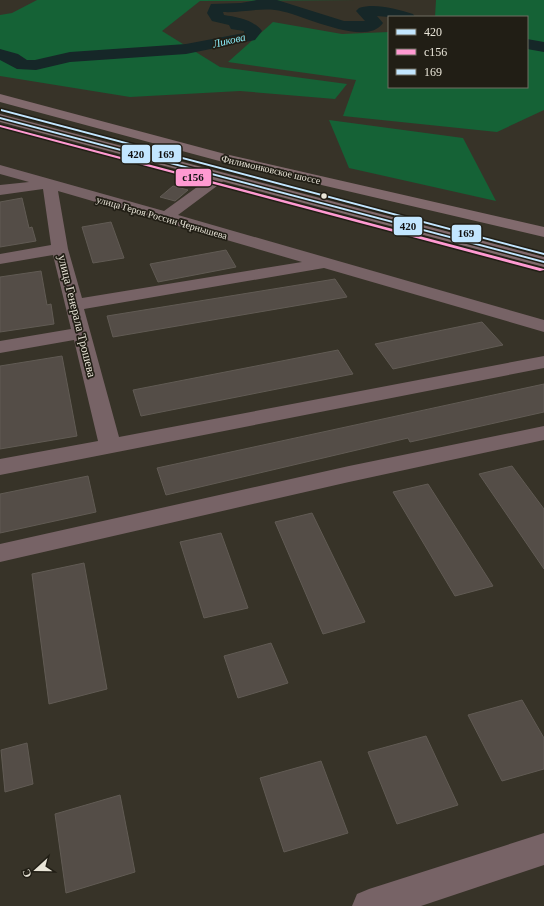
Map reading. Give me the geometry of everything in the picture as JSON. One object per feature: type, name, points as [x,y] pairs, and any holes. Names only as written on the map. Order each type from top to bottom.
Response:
[{"type":"main road","name":"Филимонковское шоссе","points":[[0,98],[223,158],[544,232]]},
{"type":"main road","name":"Филимонковское шоссе","points":[[1,118],[544,262]]},
{"type":"street","name":"улица Героя России Чернышева","points":[[0,170],[544,326]]},
{"type":"street","points":[[166,218],[220,177]]},
{"type":"street","points":[[0,190],[49,185]]},
{"type":"street","name":"улица Генерала Трошева","points":[[49,185],[60,249],[110,445]]},
{"type":"street","points":[[0,258],[60,249]]},
{"type":"street","name":"улица Героя России Чернышева","points":[[75,305],[325,263]]},
{"type":"street","points":[[0,347],[82,334]]},
{"type":"street","points":[[0,467],[544,362]]},
{"type":"street","points":[[0,553],[348,474],[544,433]]},
{"type":"street","points":[[368,906],[544,849]]},
{"type":"green space","points":[[37,0],[358,0],[200,1],[162,31],[220,67],[347,84],[335,99],[240,91],[130,97],[0,76],[0,15],[12,13]]},
{"type":"green space","points":[[436,0],[544,0],[544,110],[497,132],[343,116],[356,80],[228,62],[273,22],[342,34],[388,32],[388,88],[528,88],[528,16],[435,16]]},
{"type":"green space","points":[[329,120],[463,138],[496,201],[349,168]]},
{"type":"building","points":[[173,186],[188,190],[175,201],[160,197]]},
{"type":"building","points":[[22,198],[29,228],[32,227],[36,241],[0,247],[0,202]]},
{"type":"building","points":[[111,222],[124,258],[93,263],[82,227]]},
{"type":"building","points":[[226,250],[236,267],[158,282],[150,264]]},
{"type":"building","points":[[41,271],[47,305],[51,304],[54,324],[0,332],[0,277]]},
{"type":"building","points":[[335,279],[347,297],[113,337],[107,316]]},
{"type":"building","points":[[482,322],[503,345],[393,369],[375,344]]},
{"type":"building","points":[[338,350],[353,374],[141,416],[133,390]]},
{"type":"building","points":[[62,356],[77,436],[0,449],[0,366]]},
{"type":"building","points":[[544,384],[544,412],[410,442],[408,438],[166,495],[157,468]]},
{"type":"building","points":[[512,466],[544,509],[544,569],[479,474]]},
{"type":"building","points":[[88,476],[96,512],[0,533],[0,494]]},
{"type":"building","points":[[428,484],[493,586],[455,596],[393,492]]},
{"type":"building","points":[[312,513],[365,622],[323,634],[275,522]]},
{"type":"building","points":[[221,533],[248,608],[204,618],[180,542]]},
{"type":"building","points":[[84,563],[107,689],[49,704],[32,574]]},
{"type":"building","points":[[271,643],[288,683],[238,698],[224,656]]},
{"type":"building","points":[[522,700],[544,738],[544,769],[502,781],[468,715]]},
{"type":"building","points":[[426,736],[458,805],[397,824],[368,752]]},
{"type":"building","points":[[27,743],[33,784],[5,792],[1,750]]},
{"type":"building","points":[[321,761],[348,833],[284,852],[260,778]]},
{"type":"building","points":[[120,795],[135,872],[66,893],[55,814]]},
{"type":"waterway","name":"Ликова","points":[[0,54],[12,58],[23,65],[36,65],[70,57],[186,49],[249,37],[254,31],[248,27],[237,26],[240,23],[218,18],[215,13],[216,7],[241,8],[257,5],[277,5],[322,18],[342,26],[366,26],[375,23],[364,11],[381,11],[403,16]]},
{"type":"waterway","name":"Ликова","points":[[528,44],[544,47]]},
{"type":"transit line","name":"169","points":[[2,110],[544,254]]},
{"type":"transit line","name":"420","points":[[0,118],[544,262]]},
{"type":"transit line","name":"с156","points":[[0,126],[542,270]]}]
